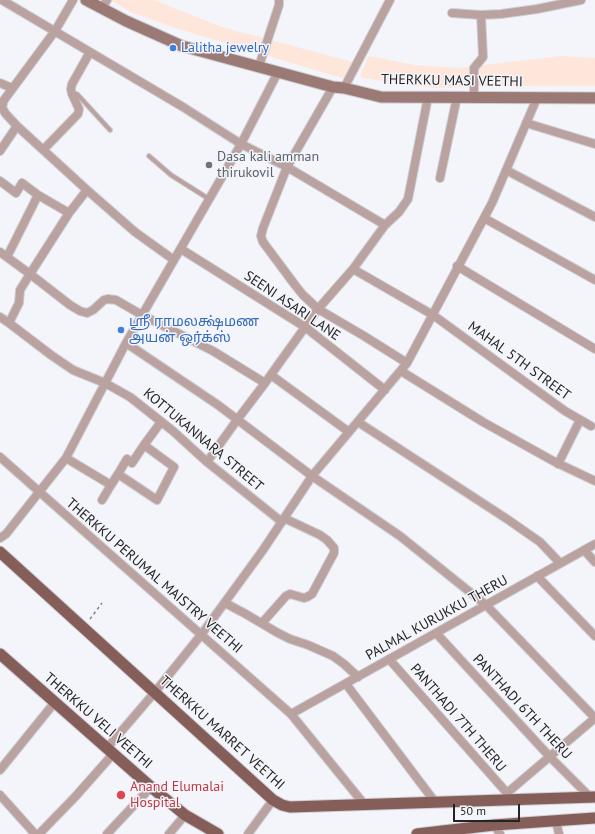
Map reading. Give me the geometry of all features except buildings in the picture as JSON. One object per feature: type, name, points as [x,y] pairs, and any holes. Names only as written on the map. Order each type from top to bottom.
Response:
[{"type":"main road","name":"THERKKU MASI VEETHI","points":[[86,0],[105,4],[126,21],[182,46],[278,72],[381,97],[595,98]]},
{"type":"main road","name":"THERKKU MARRET VEETHI","points":[[0,550],[273,800],[282,805],[290,807],[435,802],[508,796],[592,797]]},
{"type":"main road","name":"THERKKU VELI VEETHI","points":[[0,654],[151,787],[185,815],[218,834]]},
{"type":"main road","points":[[417,834],[497,830],[556,821],[595,818]]},
{"type":"street","points":[[2,0],[184,107],[241,144],[287,167],[385,225]]},
{"type":"street","points":[[73,0],[55,31],[4,100],[2,107],[4,113],[135,232],[174,260]]},
{"type":"street","points":[[259,66],[279,5],[279,0]]},
{"type":"street","points":[[390,0],[338,87],[287,167],[261,236],[263,242],[303,295],[318,308],[407,363]]},
{"type":"street","points":[[452,13],[481,16],[501,14],[537,9],[581,0]]},
{"type":"street","points":[[474,98],[474,68],[484,57],[481,16]]},
{"type":"street","points":[[43,150],[78,114],[79,109],[71,89],[72,84],[90,52]]},
{"type":"street","points":[[0,550],[3,536],[66,458],[126,343],[241,144],[278,72]]},
{"type":"street","points":[[0,83],[12,88]]},
{"type":"street","points":[[208,462],[318,308],[353,269],[385,225],[399,212],[408,199],[428,97]]},
{"type":"street","points":[[440,178],[457,98]]},
{"type":"street","points":[[39,834],[75,797],[225,603],[263,550],[312,476],[407,363],[457,266],[492,203],[537,98]]},
{"type":"street","points":[[526,123],[595,144]]},
{"type":"street","points":[[0,151],[17,126]]},
{"type":"street","points":[[506,170],[595,217]]},
{"type":"street","points":[[0,181],[16,193],[22,183],[38,195],[69,213]]},
{"type":"street","points":[[9,323],[19,303],[20,290],[69,213],[87,190]]},
{"type":"street","points":[[38,195],[3,255],[80,311],[87,312],[93,310],[104,300],[116,300],[142,315],[213,350],[265,383]]},
{"type":"street","points":[[484,218],[595,280]]},
{"type":"street","name":"SEENI ASARI LANE","points":[[181,249],[305,327],[385,390]]},
{"type":"street","points":[[457,266],[595,349]]},
{"type":"street","name":"MAHAL 5TH STREET","points":[[353,269],[433,315],[565,411],[580,420],[594,425]]},
{"type":"street","name":"KOTTUKANNARA STREET","points":[[0,317],[73,370],[105,383],[130,397],[173,431],[208,462],[283,520],[320,535],[334,548],[334,553],[312,594],[304,598],[290,594],[286,596],[262,623]]},
{"type":"street","points":[[126,343],[218,405],[312,476],[400,536],[486,605],[595,718],[508,796]]},
{"type":"street","points":[[401,371],[483,422],[558,464],[595,481]]},
{"type":"street","points":[[271,374],[349,432]]},
{"type":"street","points":[[558,464],[580,420]]},
{"type":"street","points":[[102,500],[127,459],[132,463],[161,422]]},
{"type":"street","points":[[358,422],[540,542],[560,563]]},
{"type":"street","points":[[118,474],[157,500],[174,467],[144,445]]},
{"type":"street","name":"THERKKU PERUMAL MAISTRY VEETHI","points":[[0,457],[291,714],[364,804]]},
{"type":"street","points":[[66,458],[111,485]]},
{"type":"street","name":"PALMAL KURUKKU THERU","points":[[291,714],[595,544]]},
{"type":"street","points":[[584,550],[595,562]]},
{"type":"street","points":[[537,576],[595,636]]},
{"type":"street","points":[[225,603],[262,623],[278,634],[333,656],[358,677]]},
{"type":"street","name":"PANTHADI 6TH THERU","points":[[436,633],[550,757],[592,797]]},
{"type":"street","name":"PANTHADI 7TH THERU","points":[[389,659],[508,796]]},
{"type":"street","points":[[346,684],[435,802]]},
{"type":"street","points":[[0,770],[55,702]]},
{"type":"street","points":[[107,834],[151,787]]},
{"type":"street","points":[[0,795],[35,834]]},
{"type":"street","points":[[248,834],[273,800]]},
{"type":"street","points":[[169,834],[185,815]]},
{"type":"street","points":[[556,821],[559,834]]},
{"type":"lane","points":[[72,94],[77,94],[110,130]]},
{"type":"lane","points":[[149,156],[172,175],[210,199]]},
{"type":"path","points":[[84,627],[102,603]]},
{"type":"shaded area","points":[[110,0],[154,0],[222,27],[353,62],[346,76],[342,78],[175,28],[131,12]]},
{"type":"shaded area","points":[[369,56],[415,65],[459,68],[560,56],[595,58],[595,86],[492,86],[434,88],[362,78],[360,76]]},
{"type":"place","name":"Lalitha jewelry","points":[[173,48]]},
{"type":"place","name":"Dasa kali amman thirukovil","points":[[209,165]]},
{"type":"place","name":"ஶ்ரீ ராமலக்ஷ்மண அயன் ஒர்க்ஸ்","points":[[121,330]]},
{"type":"place","name":"Anand Elumalai Hospital","points":[[121,795]]}]
